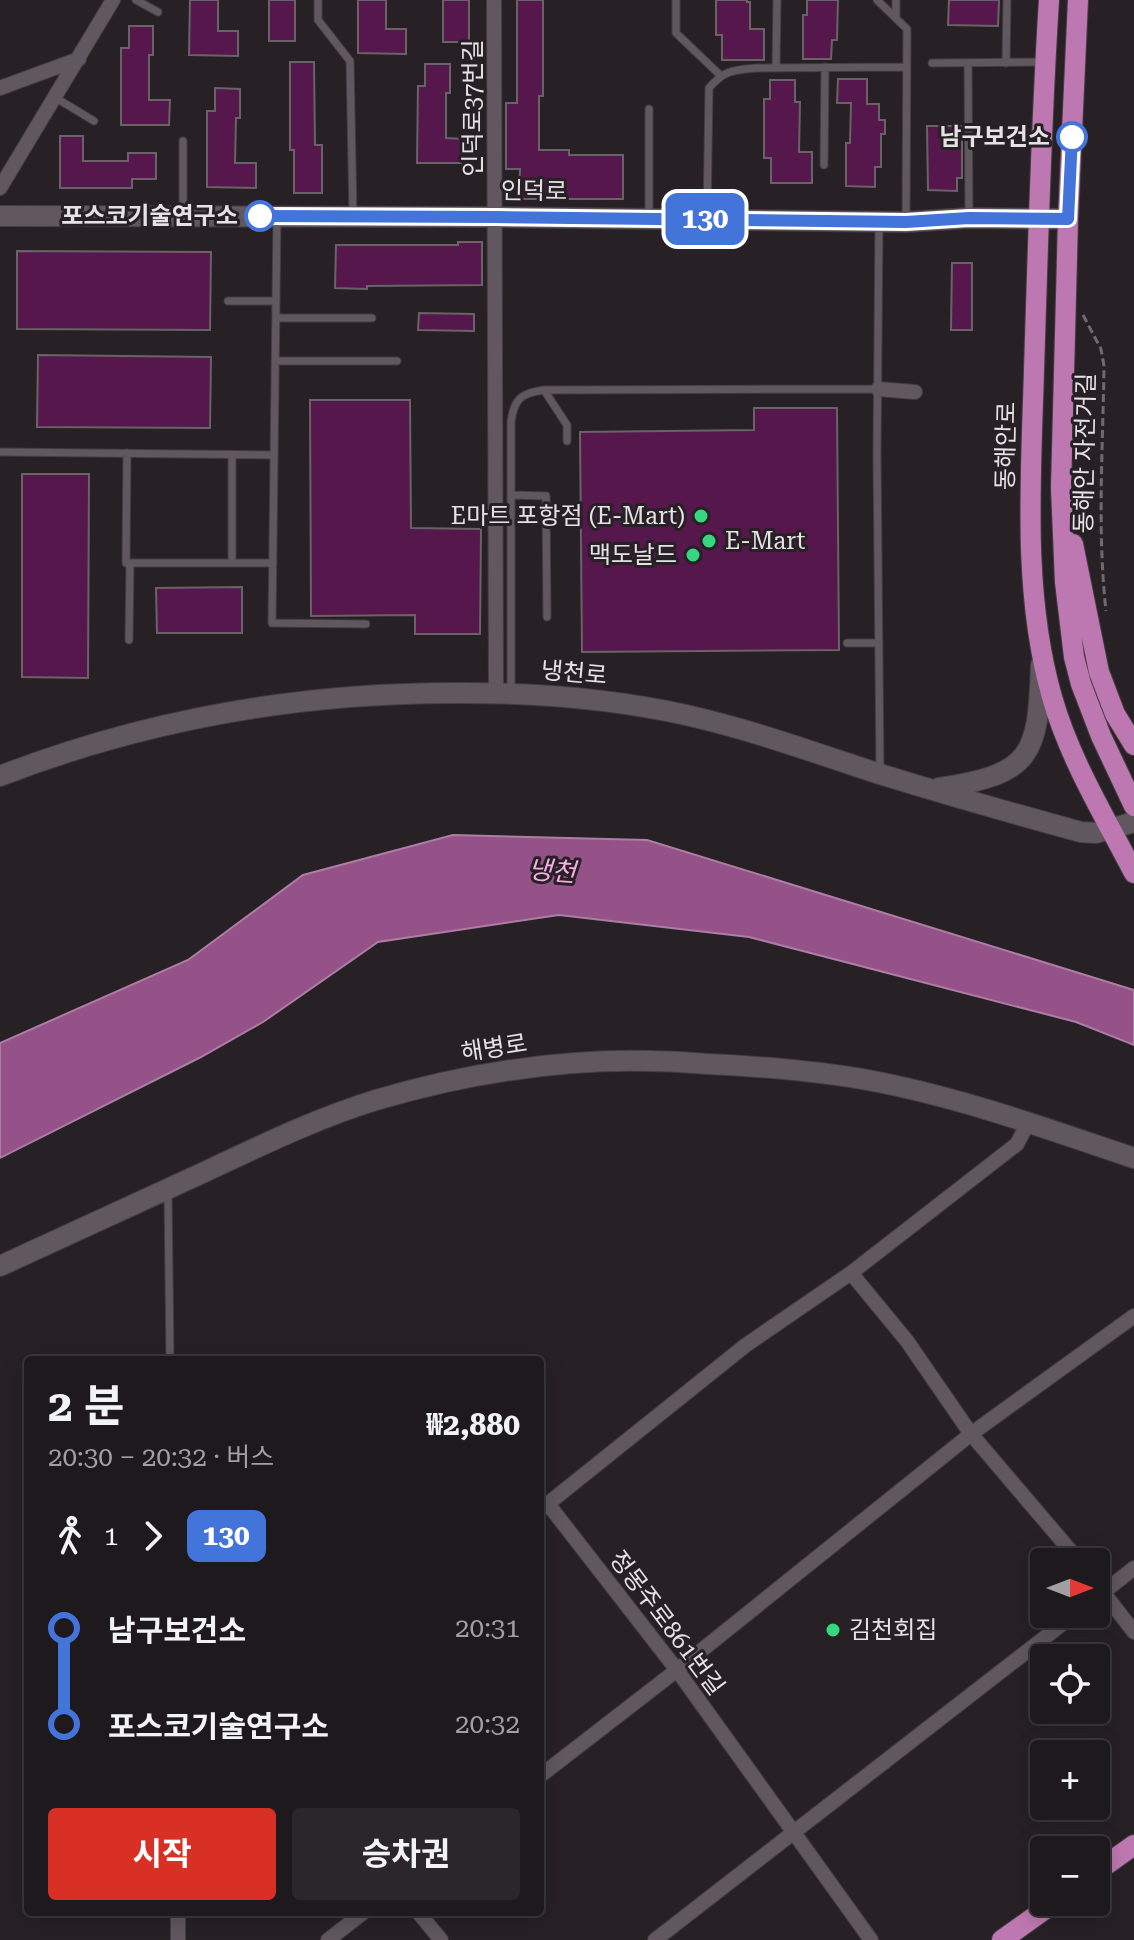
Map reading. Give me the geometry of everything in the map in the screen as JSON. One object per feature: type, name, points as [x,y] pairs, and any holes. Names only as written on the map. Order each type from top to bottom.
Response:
[{"type":"main road","name":"동해안로","points":[[1049,0],[1038,219],[1031,484],[1033,573],[1042,653],[1067,740],[1134,873]]},
{"type":"main road","points":[[1078,0],[1068,219],[1061,533],[1074,657],[1090,710],[1134,806]]},
{"type":"main road","points":[[1061,488],[1099,672],[1115,714],[1134,745]]},
{"type":"main road","points":[[1110,1862],[1134,1845]]},
{"type":"main road","points":[[1002,1940],[1035,1916]]},
{"type":"street","points":[[0,188],[113,0]]},
{"type":"street","name":"인덕로37번길","points":[[494,0],[504,694]]},
{"type":"street","points":[[0,88],[79,59]]},
{"type":"street","name":"인덕로","points":[[0,216],[879,222],[969,218],[1068,219]]},
{"type":"street","points":[[878,389],[915,392]]},
{"type":"street","points":[[930,789],[986,779],[1020,761],[1035,733],[1042,653]]},
{"type":"street","name":"냉천로","points":[[0,776],[118,736],[249,708],[368,695],[504,694],[608,702],[686,715],[1081,832],[1112,830],[1134,822]]},
{"type":"street","name":"해병로","points":[[0,1266],[311,1124],[375,1100],[478,1076],[573,1063],[652,1061],[819,1073],[907,1089],[1028,1123],[1134,1158]]},
{"type":"street","points":[[1028,1123],[1017,1144],[851,1273],[907,1341],[971,1434],[1068,1548]]},
{"type":"street","name":"정몽주로861번길","points":[[851,1273],[746,1345],[544,1507],[677,1670],[871,1940]]},
{"type":"street","points":[[544,1773],[971,1434],[1134,1316]]},
{"type":"street","points":[[1110,1583],[1134,1568]]},
{"type":"street","points":[[1110,1605],[1134,1632]]},
{"type":"street","points":[[655,1940],[1057,1628]]},
{"type":"street","points":[[178,1916],[178,1940]]},
{"type":"street","points":[[328,1940],[359,1916]]},
{"type":"street","points":[[421,1916],[441,1940]]},
{"type":"lane","points":[[136,0],[158,12]]},
{"type":"lane","points":[[318,0],[318,20],[350,61],[353,217]]},
{"type":"lane","points":[[676,0],[676,33],[720,75]]},
{"type":"lane","points":[[776,68],[777,0]]},
{"type":"lane","points":[[877,0],[907,29],[906,222]]},
{"type":"lane","points":[[896,0],[896,18]]},
{"type":"lane","points":[[1006,63],[1007,0]]},
{"type":"lane","points":[[932,63],[1045,62]]},
{"type":"lane","points":[[968,63],[969,218]]},
{"type":"lane","points":[[824,165],[825,67]]},
{"type":"lane","points":[[707,219],[709,88],[720,75],[734,70],[776,68],[906,67]]},
{"type":"lane","points":[[56,98],[94,121]]},
{"type":"lane","points":[[649,109],[649,219]]},
{"type":"lane","points":[[183,141],[183,216]]},
{"type":"lane","points":[[277,216],[272,623],[366,624]]},
{"type":"lane","points":[[879,222],[880,774]]},
{"type":"lane","points":[[228,301],[276,301]]},
{"type":"lane","points":[[276,318],[372,318]]},
{"type":"lane","points":[[275,361],[397,361]]},
{"type":"lane","points":[[504,694],[512,495],[511,422],[515,405],[526,393],[544,390],[878,389]]},
{"type":"lane","points":[[544,390],[567,425],[567,441]]},
{"type":"lane","points":[[0,452],[274,455]]},
{"type":"lane","points":[[127,453],[126,563],[273,563]]},
{"type":"lane","points":[[232,455],[232,563]]},
{"type":"lane","points":[[512,495],[546,496],[547,617]]},
{"type":"lane","points":[[129,640],[130,563]]},
{"type":"lane","points":[[847,643],[878,643]]},
{"type":"lane","points":[[168,1190],[170,1356]]},
{"type":"path","name":"동해안 자전거길","points":[[1082,312],[1101,349],[1104,366],[1101,519],[1107,620]]},
{"type":"water","name":"냉천","points":[[453,835],[647,840],[1134,990],[1134,1045],[1076,1022],[749,937],[559,915],[378,942],[263,1022],[201,1057],[0,1158],[0,1043],[188,960],[303,875]]},
{"type":"building","points":[[190,0],[218,0],[218,31],[238,31],[238,56],[189,55]]},
{"type":"building","points":[[269,0],[295,0],[295,41],[269,41]]},
{"type":"building","points":[[358,0],[386,0],[386,29],[406,29],[406,54],[358,53]]},
{"type":"building","points":[[443,0],[469,0],[469,42],[443,42]]},
{"type":"building","points":[[517,0],[543,0],[543,96],[539,96],[539,150],[569,150],[569,155],[623,155],[623,199],[519,199],[520,169],[506,169],[506,103],[517,103]]},
{"type":"building","points":[[716,0],[750,2],[750,29],[764,29],[764,60],[722,60],[722,35],[716,35]]},
{"type":"building","points":[[807,0],[838,0],[837,40],[832,40],[831,59],[803,59],[803,15],[807,15]]},
{"type":"building","points":[[949,0],[999,0],[998,26],[948,25]]},
{"type":"building","points":[[129,26],[153,26],[153,55],[149,55],[149,100],[170,100],[169,125],[121,125],[121,48],[129,48]]},
{"type":"building","points":[[290,62],[314,62],[315,145],[322,145],[322,193],[294,193],[294,150],[290,150]]},
{"type":"building","points":[[425,64],[450,64],[450,93],[446,93],[446,138],[466,139],[466,163],[417,163],[418,86],[425,86]]},
{"type":"building","points":[[838,79],[867,79],[867,104],[879,104],[879,120],[885,120],[885,134],[881,134],[881,167],[875,167],[875,187],[846,186],[846,143],[850,143],[851,103],[837,103]]},
{"type":"building","points":[[770,80],[795,80],[795,102],[800,102],[799,152],[812,152],[812,183],[771,183],[771,158],[764,158],[764,99],[770,99]]},
{"type":"building","points":[[215,88],[240,89],[235,163],[256,163],[256,188],[207,187],[207,111],[215,111]]},
{"type":"building","points":[[927,126],[962,126],[962,178],[957,178],[957,191],[928,190]]},
{"type":"building","points":[[60,136],[83,136],[83,161],[128,161],[128,153],[156,153],[156,179],[132,179],[132,188],[60,188]]},
{"type":"building","points":[[458,242],[482,242],[482,285],[335,288],[336,245],[458,245]]},
{"type":"building","points":[[17,251],[211,252],[210,330],[17,329]]},
{"type":"building","points":[[952,263],[972,263],[972,330],[951,330]]},
{"type":"building","points":[[419,313],[474,314],[474,331],[418,330]]},
{"type":"building","points":[[38,355],[211,357],[210,428],[37,427]]},
{"type":"building","points":[[310,400],[410,400],[411,528],[481,529],[480,634],[415,634],[415,615],[311,616]]},
{"type":"building","name":"E-Mart","points":[[754,408],[837,408],[839,650],[582,652],[580,432],[754,430]]},
{"type":"building","points":[[22,474],[89,474],[88,678],[22,677]]},
{"type":"building","points":[[242,587],[242,633],[157,633],[156,588]]},
{"type":"bus line","name":"130","points":[[260,216],[906,222],[969,218],[1068,219],[1072,137]]},
{"type":"place","name":"남구보건소","points":[[1072,137]]},
{"type":"place","name":"포스코기술연구소","points":[[260,216]]},
{"type":"place","name":"E마트 포항점 (E-Mart)","points":[[701,516]]},
{"type":"place","name":"E-Mart","points":[[709,541]]},
{"type":"place","name":"맥도날드","points":[[693,555]]},
{"type":"place","name":"김천회집","points":[[833,1630]]}]
